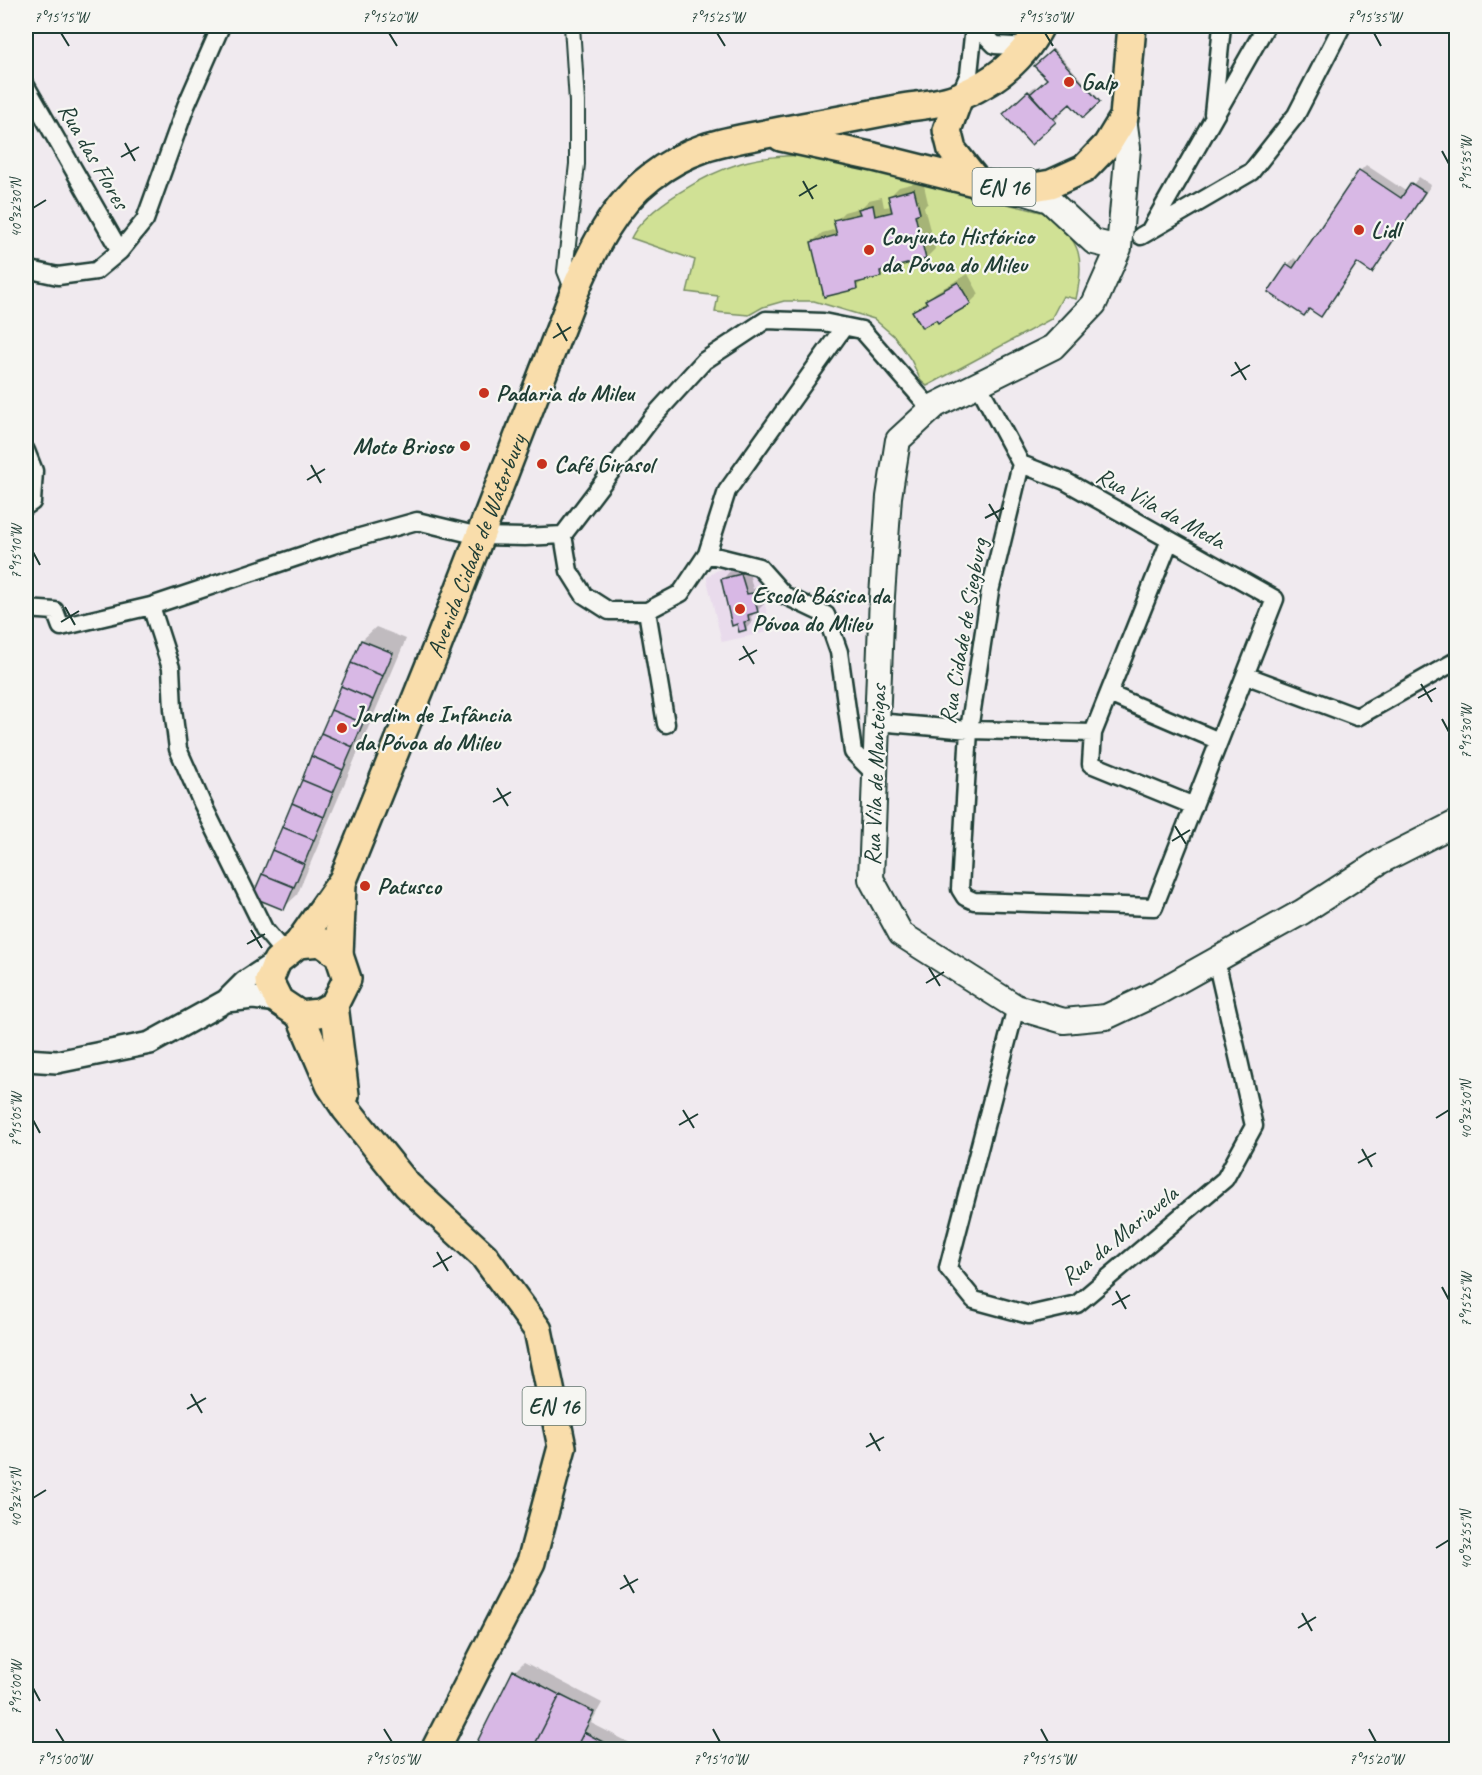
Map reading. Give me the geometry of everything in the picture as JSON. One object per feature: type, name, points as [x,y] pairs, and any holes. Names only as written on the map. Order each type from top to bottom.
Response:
[{"type":"main road","name":"EN 16","points":[[768,134],[970,174],[1017,190],[1051,183],[1084,169],[1107,145],[1125,105],[1135,26]]},
{"type":"main road","name":"EN 16","points":[[1128,148],[1136,121],[1135,26]]},
{"type":"main road","name":"EN 16","points":[[768,134],[959,97],[1003,73],[1034,32]]},
{"type":"main road","points":[[959,97],[947,130],[952,150],[970,174]]},
{"type":"main road","name":"EN 16","points":[[970,174],[1016,175],[1044,172],[1066,164],[1090,145],[1125,105]]},
{"type":"main road","name":"Rua Vila de Manteigas","points":[[1125,105],[1128,148],[1119,248],[1094,304],[1053,346],[936,405],[898,440],[889,497],[876,722],[871,879],[902,934],[1016,1007],[1064,1021],[1106,1017],[1157,993],[1302,912],[1381,861],[1456,823]]},
{"type":"main road","name":"Avenida Cidade de Waterbury","points":[[343,880],[437,647],[592,249],[633,193],[650,177],[672,162],[698,149],[730,139],[768,134]]},
{"type":"main road","points":[[1017,190],[1049,200],[1095,242],[1119,248]]},
{"type":"main road","name":"EN 16","points":[[343,880],[287,953],[269,981],[289,1008],[330,1085],[346,1109],[406,1185],[484,1256],[538,1330],[562,1447],[531,1562],[435,1749]]},
{"type":"main road","name":"EN 16","points":[[334,1005],[347,979],[339,955],[343,880]]},
{"type":"main road","points":[[287,953],[321,942],[339,955]]},
{"type":"main road","points":[[289,1008],[319,1013],[334,1005],[346,1109]]},
{"type":"street","points":[[26,268],[58,276],[96,271],[120,251],[145,220],[186,106],[221,26]]},
{"type":"street","points":[[572,26],[577,102],[577,164],[565,270],[573,293]]},
{"type":"street","points":[[975,26],[995,45],[1034,32]]},
{"type":"street","points":[[959,97],[969,74],[975,26]]},
{"type":"street","points":[[1212,117],[1222,26]]},
{"type":"street","points":[[1266,26],[1146,233],[1251,172],[1296,115],[1342,26]]},
{"type":"street","name":"Rua das Flores","points":[[26,86],[120,251]]},
{"type":"street","points":[[844,327],[727,491],[707,554],[681,593],[647,611],[609,610],[584,595],[569,571],[563,535],[652,418],[704,361],[766,320],[823,322],[862,330],[931,409]]},
{"type":"street","points":[[978,384],[1021,464]]},
{"type":"street","points":[[26,451],[34,471],[29,504]]},
{"type":"street","name":"Rua Vila da Meda","points":[[1021,464],[1065,481],[1275,599],[1245,675]]},
{"type":"street","name":"Rua Cidade de Siegburg","points":[[1021,464],[990,591],[969,730],[960,889],[965,897],[974,901],[1154,907],[1194,806]]},
{"type":"street","points":[[26,609],[56,611],[61,627],[151,606],[342,542],[417,521],[479,536],[563,535]]},
{"type":"street","points":[[1170,540],[1093,733],[1091,764],[1194,806],[1245,675],[1357,717],[1456,661]]},
{"type":"street","points":[[707,554],[759,567],[784,595],[826,615],[839,652],[853,752],[875,774]]},
{"type":"street","points":[[26,1060],[57,1062],[150,1042],[226,1001],[245,982],[287,953],[264,929],[178,749],[172,709],[171,668],[151,606]]},
{"type":"street","points":[[647,611],[666,724]]},
{"type":"street","points":[[1109,694],[1219,741]]},
{"type":"street","points":[[876,722],[969,730],[1093,733]]},
{"type":"street","name":"Rua da Mariavela","points":[[1016,1007],[948,1268],[974,1300],[1029,1315],[1077,1304],[1225,1179],[1254,1126],[1216,960]]},
{"type":"street","points":[[226,1001],[253,998],[289,1008]]},
{"type":"shaded area","name":"Escola Básica da Póvoa do Mileu","points":[[727,567],[742,569],[758,579],[772,631],[722,642],[707,577]]},
{"type":"green space","points":[[805,155],[1049,214],[1068,233],[1078,252],[1080,272],[1076,299],[1063,296],[1051,319],[927,386],[921,381],[911,360],[895,337],[874,319],[814,301],[784,301],[763,307],[749,315],[715,312],[718,296],[687,292],[695,260],[631,238],[639,226],[664,203],[712,175],[749,161]]},
{"type":"building","points":[[1052,50],[1100,102],[1083,118],[1070,104],[1053,119],[1030,94],[1047,79],[1034,66]]},
{"type":"building","points":[[1028,91],[1056,122],[1031,145],[1003,114]]},
{"type":"building","name":"Lidl","points":[[1359,170],[1401,198],[1411,183],[1425,192],[1372,273],[1357,263],[1321,317],[1309,309],[1304,316],[1268,292],[1287,264],[1293,268]]},
{"type":"building","name":"Conjunto Histórico da Póvoa do Mileu","points":[[914,189],[920,213],[915,215],[926,259],[880,271],[881,277],[856,283],[857,289],[824,297],[811,242],[837,235],[833,220],[860,214],[858,209],[873,205],[875,216],[892,212],[888,196]]},
{"type":"building","points":[[958,282],[971,304],[938,323],[936,320],[922,328],[912,311],[927,303],[925,300]]},
{"type":"building","points":[[741,574],[747,594],[753,593],[758,612],[748,615],[749,621],[744,622],[746,630],[739,632],[737,624],[732,626],[721,579]]},
{"type":"building","points":[[361,640],[393,653],[383,676],[351,663]]},
{"type":"building","points":[[351,663],[383,676],[373,700],[341,686]]},
{"type":"building","points":[[341,686],[373,700],[363,723],[331,710]]},
{"type":"building","name":"Jardim de Infância da Póvoa do Mileu","points":[[331,710],[363,723],[353,747],[321,733]]},
{"type":"building","points":[[321,733],[353,747],[343,770],[311,756]]},
{"type":"building","points":[[311,756],[343,770],[333,793],[302,780]]},
{"type":"building","points":[[302,780],[333,793],[324,817],[292,803]]},
{"type":"building","points":[[292,803],[324,817],[314,840],[282,827]]},
{"type":"building","points":[[282,827],[314,840],[304,864],[272,850]]},
{"type":"building","points":[[272,850],[304,864],[294,887],[262,874]]},
{"type":"building","points":[[262,874],[294,887],[284,910],[252,897]]},
{"type":"building","points":[[513,1670],[560,1695],[532,1750],[473,1750]]},
{"type":"building","points":[[560,1695],[594,1712],[575,1750],[532,1750]]},
{"type":"building","points":[[584,1732],[618,1750],[575,1750]]},
{"type":"place","name":"Galp","points":[[1069,82]]},
{"type":"place","name":"Lidl","points":[[1359,230]]},
{"type":"place","name":"Conjunto Histórico da Póvoa do Mileu","points":[[869,250]]},
{"type":"place","name":"Padaria do Mileu","points":[[484,393]]},
{"type":"place","name":"Moto Brioso","points":[[465,446]]},
{"type":"place","name":"Café Girasol","points":[[542,464]]},
{"type":"place","name":"Escola Básica da Póvoa do Mileu","points":[[740,609]]},
{"type":"place","name":"Jardim de Infância da Póvoa do Mileu","points":[[342,728]]},
{"type":"place","name":"Patusco","points":[[365,886]]}]
